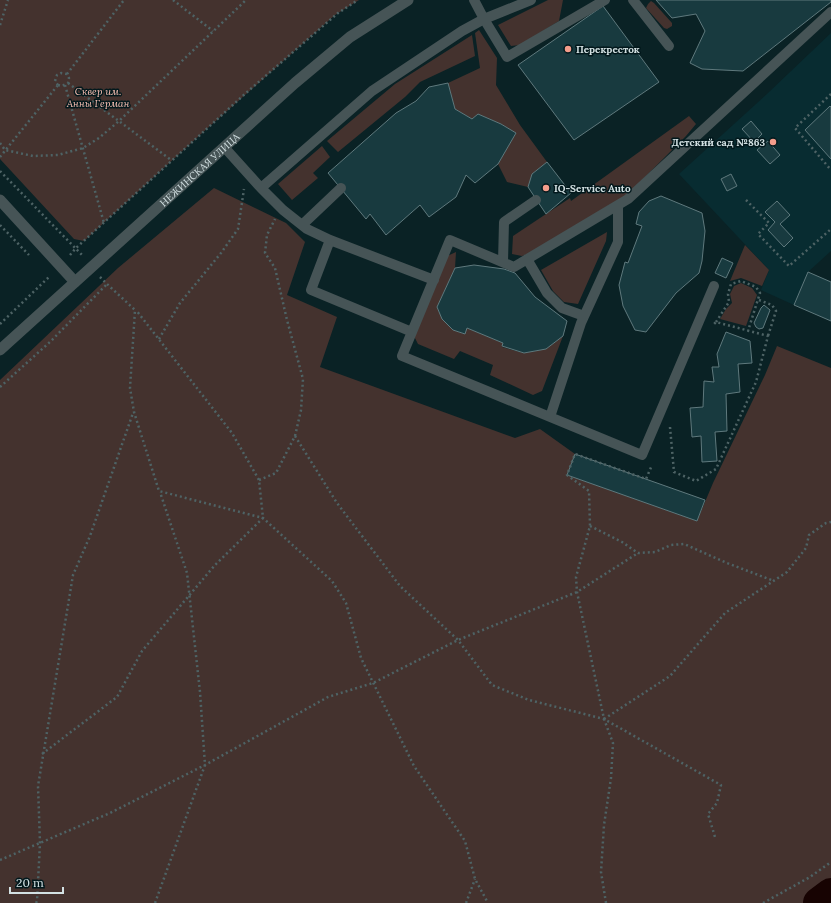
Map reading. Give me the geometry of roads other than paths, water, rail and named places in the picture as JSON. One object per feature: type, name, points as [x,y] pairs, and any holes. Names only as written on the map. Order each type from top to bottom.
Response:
[{"type":"street","name":"НЕЖИНСКАЯ УЛИЦА","points":[[0,350],[225,148],[295,83],[350,37],[408,0]]},
{"type":"street","points":[[0,200],[75,282]]},
{"type":"lane","points":[[474,0],[507,57],[605,0]]},
{"type":"lane","points":[[261,188],[372,91],[462,31],[484,19],[531,0]]},
{"type":"lane","points":[[633,0],[669,46]]},
{"type":"lane","points":[[550,417],[584,316],[618,242],[618,205],[628,199],[831,12]]},
{"type":"lane","points":[[225,148],[283,210],[307,229],[330,240],[434,280]]},
{"type":"lane","points":[[302,225],[341,188]]},
{"type":"lane","points":[[628,199],[514,267],[450,240],[402,356],[642,455],[714,286]]},
{"type":"lane","points":[[503,262],[504,222],[536,200]]},
{"type":"lane","points":[[330,240],[310,290],[412,332]]},
{"type":"lane","points":[[527,259],[547,293],[562,308],[584,316]]},
{"type":"waterway","points":[[819,903],[831,894]]},
{"type":"place","name":"Перекресток","points":[[568,49]]},
{"type":"place","name":"Детский сад №863","points":[[773,142]]},
{"type":"place","name":"IQ-Service Auto","points":[[546,188]]},
{"type":"park label","name":"Сквер им. Анны Герман","points":[[98,96]]}]
